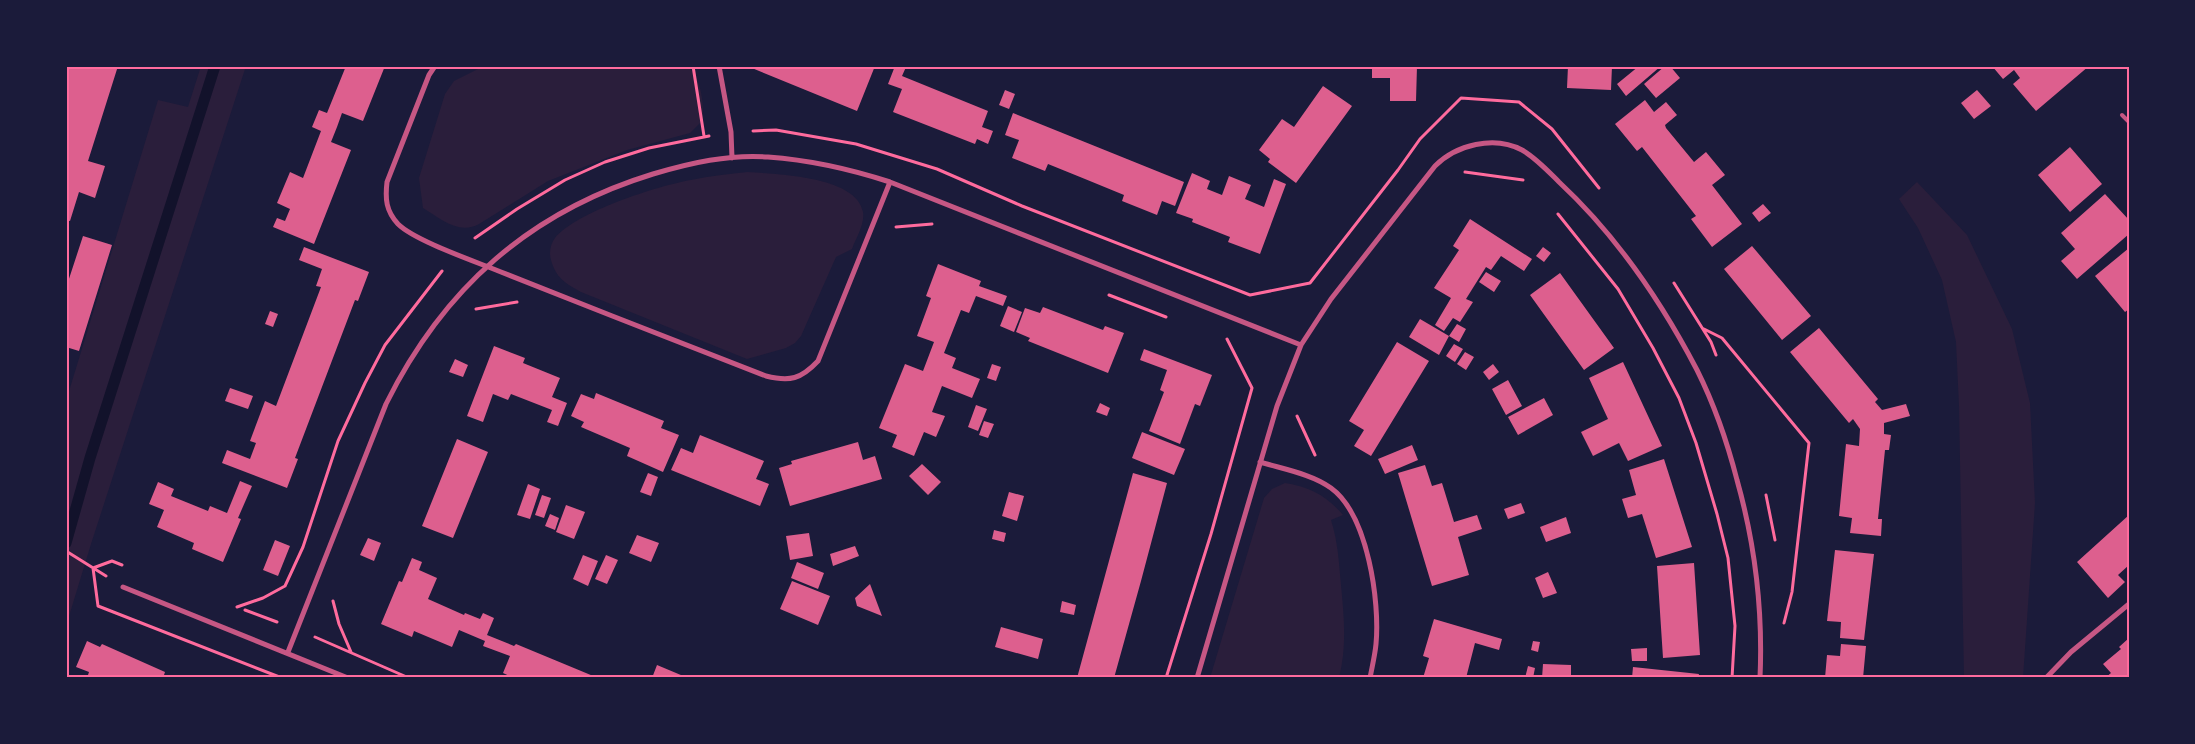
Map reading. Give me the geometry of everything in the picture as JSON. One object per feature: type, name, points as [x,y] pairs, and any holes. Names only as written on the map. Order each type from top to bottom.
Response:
[{"type":"street","points":[[436,66],[429,75],[387,182],[385,199],[389,213],[399,225],[417,236],[458,254],[598,312],[766,376],[784,381],[798,378],[809,371],[818,361],[890,182]]},
{"type":"street","points":[[719,66],[731,132],[732,158]]},
{"type":"street","points":[[1198,678],[1277,406],[1302,345],[1336,293],[1441,160],[1465,147],[1481,144],[1501,144],[1521,149],[1536,160],[1578,200],[1642,278],[1698,372],[1737,479],[1750,532],[1756,570],[1760,621],[1760,678]]},
{"type":"street","points":[[288,652],[383,412],[403,370],[456,296],[486,266],[537,227],[581,201],[636,180],[688,164],[732,158],[767,157],[814,162],[890,182],[1302,345]]},
{"type":"street","points":[[1260,462],[1296,473],[1331,488],[1346,502],[1356,521],[1373,576],[1376,607],[1376,644],[1370,678]]},
{"type":"street","points":[[123,587],[288,652],[348,678]]},
{"type":"street","points":[[2046,678],[2071,652],[2129,604]]},
{"type":"lane","points":[[2122,115],[2129,122]]},
{"type":"path","points":[[693,66],[704,136]]},
{"type":"path","points":[[237,607],[263,598],[285,586],[303,547],[338,441],[381,352],[436,277],[479,233],[565,180],[605,162],[649,148],[731,132],[776,130],[856,144],[937,169],[1022,206],[1250,295],[1310,283],[1420,139]]},
{"type":"path","points":[[1461,172],[1522,180],[1530,186]]},
{"type":"path","points":[[1556,213],[1618,289],[1653,348],[1679,398],[1696,443],[1728,558],[1735,626],[1732,678]]},
{"type":"path","points":[[874,222],[887,227],[938,223]]},
{"type":"path","points":[[1103,292],[1172,319]]},
{"type":"path","points":[[473,310],[479,302]]},
{"type":"path","points":[[1702,328],[1722,338],[1809,443],[1792,592],[1782,628]]},
{"type":"path","points":[[1166,678],[1211,534],[1252,388],[1224,335]]},
{"type":"path","points":[[1293,422],[1296,415],[1311,444],[1325,485]]},
{"type":"path","points":[[67,552],[123,587]]},
{"type":"path","points":[[336,592],[333,601],[339,624],[351,652]]},
{"type":"shaded area","points":[[201,66],[246,66],[66,626],[66,401],[158,100],[188,107]]},
{"type":"shaded area","points":[[484,66],[686,66],[691,70],[698,82],[702,98],[703,120],[690,133],[627,150],[548,181],[479,224],[472,227],[457,227],[443,221],[423,208],[419,178],[445,94],[454,81]]},
{"type":"shaded area","points":[[748,172],[795,176],[831,184],[846,191],[857,200],[863,212],[861,226],[852,249],[836,257],[801,336],[795,343],[786,348],[747,359],[581,292],[558,276],[550,258],[552,243],[565,228],[580,219],[618,202],[658,188],[720,175]]},
{"type":"shaded area","points":[[1917,182],[1967,235],[2012,329],[2030,403],[2035,503],[2023,678],[1964,678],[1956,342],[1942,280],[1918,228],[1899,199]]},
{"type":"shaded area","points":[[1285,483],[1317,493],[1343,515],[1331,520],[1338,552],[1344,620],[1344,643],[1339,678],[1210,678],[1264,498],[1272,489]]},
{"type":"building","points":[[69,66],[118,66],[88,161],[105,166],[95,198],[79,192],[70,221],[66,220],[66,74]]},
{"type":"building","points":[[346,66],[385,66],[363,121],[342,113],[331,142],[351,150],[314,244],[273,227],[277,218],[285,221],[290,209],[277,203],[290,172],[303,178],[321,131],[312,127],[319,110],[327,113]]},
{"type":"building","points":[[747,66],[875,66],[857,111]]},
{"type":"building","points":[[895,66],[906,67],[902,76],[988,111],[982,127],[993,131],[988,144],[977,139],[975,144],[893,112],[902,89],[888,84]]},
{"type":"building","points":[[1372,66],[1417,66],[1416,101],[1390,101],[1390,78],[1372,78]]},
{"type":"building","points":[[1568,66],[1612,66],[1611,90],[1567,88]]},
{"type":"building","points":[[1639,66],[1661,66],[1626,96],[1617,84]]},
{"type":"building","points":[[1665,66],[1670,66],[1680,78],[1656,98],[1644,84]]},
{"type":"building","points":[[1992,66],[2089,66],[2036,111],[2013,84],[2020,78],[2014,70],[2003,79]]},
{"type":"building","points":[[1323,86],[1352,106],[1296,183],[1268,162],[1270,159],[1259,150],[1282,119],[1294,127]]},
{"type":"building","points":[[1005,90],[1015,94],[1009,109],[999,105]]},
{"type":"building","points":[[1977,90],[1991,106],[1974,119],[1961,103]]},
{"type":"building","points":[[1645,100],[1654,112],[1666,102],[1677,115],[1665,125],[1666,128],[1694,162],[1706,152],[1725,175],[1712,185],[1742,224],[1712,247],[1691,219],[1696,216],[1642,147],[1637,151],[1615,124]]},
{"type":"building","points":[[1013,113],[1184,182],[1175,206],[1162,201],[1157,215],[1122,201],[1124,195],[1048,164],[1045,171],[1012,158],[1019,140],[1005,135]]},
{"type":"building","points":[[2070,147],[2102,184],[2070,212],[2038,175]]},
{"type":"building","points":[[1192,173],[1210,181],[1207,189],[1222,195],[1229,176],[1251,185],[1245,199],[1264,207],[1274,179],[1286,184],[1260,254],[1228,242],[1230,237],[1192,222],[1193,219],[1176,213]]},
{"type":"building","points":[[2105,194],[2129,220],[2129,234],[2077,279],[2061,261],[2075,249],[2061,233]]},
{"type":"building","points":[[1763,204],[1771,213],[1759,222],[1752,213]]},
{"type":"building","points":[[1470,219],[1532,259],[1524,271],[1501,256],[1491,270],[1486,267],[1466,299],[1473,302],[1460,322],[1453,318],[1444,331],[1435,325],[1451,298],[1434,288],[1459,250],[1453,246]]},
{"type":"building","points":[[83,236],[112,245],[79,351],[66,347],[66,288]]},
{"type":"building","points":[[1752,246],[1811,316],[1782,340],[1724,269]]},
{"type":"building","points":[[304,247],[369,272],[358,301],[355,300],[295,458],[298,459],[287,488],[222,463],[227,450],[250,459],[256,443],[250,441],[265,401],[276,406],[321,287],[316,286],[322,269],[299,260]]},
{"type":"building","points":[[1543,247],[1551,253],[1544,262],[1536,256]]},
{"type":"building","points":[[2129,248],[2129,309],[2125,312],[2095,276]]},
{"type":"building","points":[[938,264],[981,281],[979,286],[1007,296],[1003,306],[976,296],[969,313],[961,310],[944,353],[956,358],[952,368],[980,379],[972,398],[942,386],[932,412],[945,416],[936,437],[924,432],[914,456],[892,447],[897,435],[879,428],[905,364],[923,371],[934,342],[917,336],[931,298],[926,296]]},
{"type":"building","points":[[1486,272],[1501,281],[1494,292],[1479,282]]},
{"type":"building","points":[[1560,273],[1614,348],[1584,370],[1530,295]]},
{"type":"building","points":[[1008,306],[1022,312],[1014,332],[1000,326]]},
{"type":"building","points":[[1043,307],[1103,330],[1105,326],[1124,333],[1108,373],[1028,341],[1030,338],[1016,332],[1025,308],[1040,313]]},
{"type":"building","points":[[270,311],[278,314],[273,327],[265,324]]},
{"type":"building","points":[[1420,319],[1449,336],[1439,355],[1409,337]]},
{"type":"building","points":[[1457,324],[1466,329],[1459,342],[1449,336]]},
{"type":"building","points":[[1819,328],[1878,399],[1875,402],[1882,410],[1906,404],[1910,416],[1884,423],[1884,434],[1891,435],[1889,450],[1885,450],[1878,519],[1882,519],[1881,536],[1850,533],[1852,518],[1839,516],[1846,444],[1859,446],[1860,429],[1853,419],[1849,423],[1790,352]]},
{"type":"building","points":[[1397,342],[1429,361],[1371,456],[1354,446],[1364,430],[1349,421]]},
{"type":"building","points":[[1454,344],[1463,349],[1455,362],[1446,356]]},
{"type":"building","points":[[494,346],[525,358],[523,363],[560,378],[552,397],[567,403],[558,426],[547,422],[552,410],[511,394],[508,400],[493,394],[483,422],[467,416]]},
{"type":"building","points":[[1144,349],[1212,375],[1200,406],[1195,404],[1180,444],[1149,431],[1164,392],[1160,390],[1167,370],[1140,360]]},
{"type":"building","points":[[1465,352],[1474,357],[1466,370],[1457,364]]},
{"type":"building","points":[[455,359],[468,365],[463,377],[449,372]]},
{"type":"building","points":[[1623,362],[1662,446],[1628,461],[1619,443],[1593,456],[1581,432],[1608,419],[1589,378]]},
{"type":"building","points":[[992,364],[1001,367],[996,381],[987,378]]},
{"type":"building","points":[[1493,364],[1499,372],[1489,380],[1483,372]]},
{"type":"building","points":[[1508,380],[1522,406],[1506,415],[1492,389]]},
{"type":"building","points":[[230,388],[253,396],[248,409],[225,401]]},
{"type":"building","points":[[596,393],[664,421],[661,428],[679,435],[663,472],[627,456],[630,448],[581,427],[584,422],[571,416],[581,394],[594,399]]},
{"type":"building","points":[[1544,398],[1553,415],[1518,435],[1508,417]]},
{"type":"building","points":[[1100,403],[1110,408],[1107,416],[1096,412]]},
{"type":"building","points":[[976,405],[987,409],[978,431],[968,427]]},
{"type":"building","points":[[984,421],[994,424],[988,438],[979,435]]},
{"type":"building","points":[[1142,432],[1185,449],[1174,475],[1132,458]]},
{"type":"building","points":[[700,435],[764,461],[756,479],[769,484],[760,506],[671,470],[681,448],[693,453]]},
{"type":"building","points":[[457,439],[488,452],[453,538],[422,526]]},
{"type":"building","points":[[858,442],[863,460],[875,456],[882,479],[790,506],[779,468],[792,464],[791,461]]},
{"type":"building","points":[[1412,445],[1418,460],[1385,474],[1378,459]]},
{"type":"building","points":[[1664,459],[1692,547],[1656,558],[1642,514],[1628,518],[1622,499],[1636,495],[1629,470]]},
{"type":"building","points":[[922,464],[941,482],[928,495],[909,476]]},
{"type":"building","points":[[1425,465],[1432,486],[1442,483],[1454,522],[1477,515],[1482,529],[1458,537],[1469,575],[1432,586],[1398,473]]},
{"type":"building","points":[[648,473],[658,477],[651,496],[640,492]]},
{"type":"building","points":[[1133,473],[1167,483],[1141,581],[1114,678],[1077,678]]},
{"type":"building","points":[[240,481],[252,486],[238,518],[241,519],[223,562],[192,549],[194,543],[157,527],[164,510],[149,504],[158,482],[174,489],[171,496],[208,511],[210,506],[227,513]]},
{"type":"building","points":[[528,484],[540,489],[530,519],[517,515]]},
{"type":"building","points":[[1009,492],[1024,496],[1017,521],[1002,516]]},
{"type":"building","points":[[542,495],[551,498],[544,518],[535,515]]},
{"type":"building","points":[[1521,503],[1525,513],[1508,519],[1504,509]]},
{"type":"building","points":[[566,505],[585,512],[574,539],[556,532]]},
{"type":"building","points":[[550,514],[559,518],[555,530],[545,526]]},
{"type":"building","points":[[2129,515],[2129,565],[2118,575],[2125,582],[2108,598],[2077,562]]},
{"type":"building","points":[[1566,517],[1571,533],[1546,542],[1540,527]]},
{"type":"building","points":[[994,530],[1006,533],[1004,542],[992,539]]},
{"type":"building","points":[[809,533],[813,556],[790,560],[786,536]]},
{"type":"building","points":[[637,535],[659,543],[651,562],[629,553]]},
{"type":"building","points":[[368,538],[381,543],[374,561],[360,555]]},
{"type":"building","points":[[275,540],[290,546],[278,576],[263,570]]},
{"type":"building","points":[[855,546],[859,556],[833,566],[830,554]]},
{"type":"building","points":[[1835,550],[1874,554],[1864,640],[1840,638],[1841,622],[1827,621]]},
{"type":"building","points":[[583,555],[598,561],[588,586],[573,579]]},
{"type":"building","points":[[606,555],[618,560],[607,584],[595,579]]},
{"type":"building","points":[[412,558],[422,562],[419,570],[437,578],[428,599],[464,615],[465,613],[480,619],[483,613],[494,618],[487,635],[514,646],[516,644],[598,678],[514,678],[503,673],[510,656],[483,646],[485,641],[459,630],[452,647],[414,631],[412,637],[381,624],[399,581],[402,582]]},
{"type":"building","points":[[797,562],[824,573],[818,589],[791,578]]},
{"type":"building","points":[[1694,563],[1700,655],[1663,658],[1657,566]]},
{"type":"building","points":[[1548,572],[1557,593],[1543,598],[1535,578]]},
{"type":"building","points":[[792,581],[830,596],[818,625],[780,609]]},
{"type":"building","points":[[870,584],[882,616],[857,606],[855,598]]},
{"type":"building","points":[[1062,601],[1076,605],[1074,615],[1060,612]]},
{"type":"building","points":[[1434,619],[1502,639],[1499,650],[1475,643],[1466,678],[1423,678],[1429,658],[1423,656]]},
{"type":"building","points":[[1001,627],[1043,639],[1038,659],[995,647]]},
{"type":"building","points":[[2129,638],[2129,678],[2105,678],[2111,673],[2103,664],[2121,649],[2119,647]]},
{"type":"building","points":[[87,641],[100,647],[102,644],[165,672],[163,678],[87,678],[89,672],[76,667]]},
{"type":"building","points":[[1533,641],[1540,642],[1538,652],[1531,650]]},
{"type":"building","points":[[1841,644],[1866,646],[1863,678],[1825,678],[1827,655],[1840,656]]},
{"type":"building","points":[[1647,648],[1647,661],[1632,661],[1631,649]]},
{"type":"building","points":[[1543,664],[1571,665],[1571,678],[1542,678]]},
{"type":"building","points":[[657,665],[688,678],[652,678]]},
{"type":"building","points":[[1528,666],[1535,668],[1533,678],[1525,678]]},
{"type":"building","points":[[1633,667],[1699,674],[1698,678],[1632,678]]},
{"type":"waterway","points":[[66,543],[90,458],[215,66]]}]
